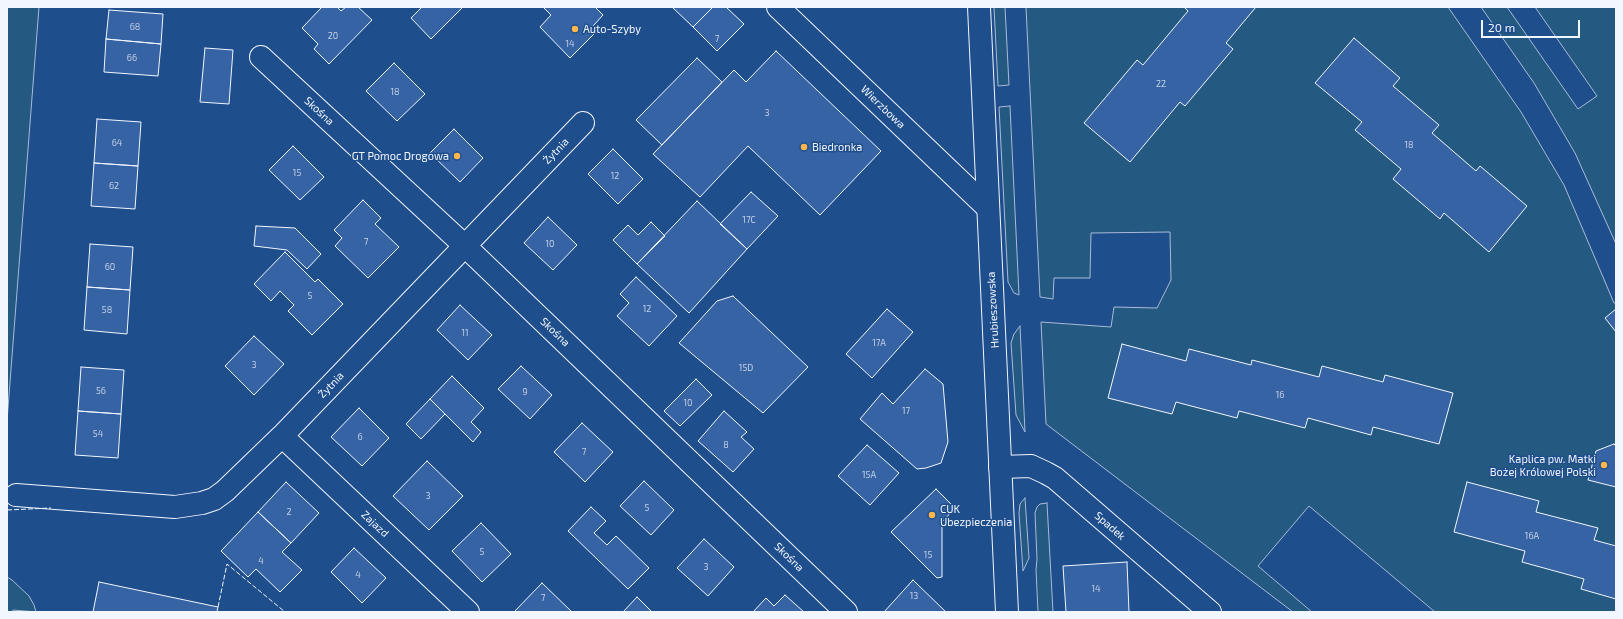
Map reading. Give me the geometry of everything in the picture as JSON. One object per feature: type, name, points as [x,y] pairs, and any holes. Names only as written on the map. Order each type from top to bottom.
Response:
[{"type":"street","name":"Wierzbowa","points":[[778,7],[988,208]]},
{"type":"street","name":"Hrubieszowska","points":[[979,7],[1007,612]]},
{"type":"street","name":"Skośna","points":[[261,57],[466,246],[846,612]]},
{"type":"street","name":"Żytnia","points":[[16,495],[175,507],[202,503],[214,499],[225,491],[282,436],[583,123]]},
{"type":"street","name":"Zajazd","points":[[282,436],[468,612]]},
{"type":"street","name":"Spadek","points":[[1000,467],[1031,466],[1055,478],[1210,612]]},
{"type":"shaded area","points":[[7,7],[39,7],[7,421]]},
{"type":"shaded area","points":[[994,7],[1005,7],[1009,85],[998,86]]},
{"type":"shaded area","points":[[1026,7],[1448,7],[1521,112],[1564,185],[1614,303],[1616,303],[1616,612],[1435,612],[1309,506],[1258,566],[1312,612],[1293,612],[1046,424],[1041,322],[1111,327],[1114,307],[1157,308],[1171,280],[1170,232],[1091,233],[1090,278],[1054,278],[1053,299],[1040,297]]},
{"type":"shaded area","points":[[1481,7],[1507,7],[1578,109],[1597,96],[1535,7],[1616,7],[1616,244],[1575,153],[1534,83]]},
{"type":"shaded area","points":[[1010,106],[1019,295],[1014,293],[1008,282],[999,107]]},
{"type":"shaded area","points":[[1020,326],[1025,432],[1016,415],[1011,343],[1014,334]]},
{"type":"shaded area","points":[[1025,498],[1029,558],[1023,571],[1019,513],[1020,504]]},
{"type":"shaded area","points":[[1047,503],[1053,612],[1038,612],[1035,513],[1040,504]]},
{"type":"shaded area","points":[[7,577],[29,596],[36,612],[13,610],[12,612],[7,612]]},
{"type":"building","points":[[322,7],[337,7],[341,11],[346,7],[358,7],[372,20],[329,64],[314,49],[318,44],[302,28]]},
{"type":"building","points":[[422,7],[463,7],[431,39],[411,18]]},
{"type":"building","points":[[543,7],[595,7],[603,15],[593,26],[598,30],[570,58],[540,27],[551,15]]},
{"type":"building","points":[[672,7],[713,7],[693,27]]},
{"type":"building","points":[[713,7],[726,7],[744,24],[717,51],[693,27]]},
{"type":"building","points":[[1184,7],[1256,7],[1226,43],[1233,49],[1185,106],[1180,102],[1130,162],[1084,123],[1137,60],[1143,65],[1188,11]]},
{"type":"building","points":[[109,10],[163,14],[161,44],[106,39]]},
{"type":"building","points":[[1354,38],[1400,78],[1393,86],[1439,125],[1432,133],[1476,171],[1480,166],[1527,206],[1489,252],[1444,213],[1440,219],[1393,179],[1401,169],[1355,130],[1362,122],[1315,83]]},
{"type":"building","points":[[106,39],[161,44],[158,76],[104,72]]},
{"type":"building","points":[[205,48],[233,50],[229,104],[200,102]]},
{"type":"building","points":[[776,51],[881,151],[820,215],[748,146],[700,197],[653,154],[734,70],[746,82]]},
{"type":"building","points":[[697,58],[722,82],[662,145],[636,120]]},
{"type":"building","points":[[394,63],[425,94],[397,121],[366,91]]},
{"type":"building","points":[[97,119],[141,122],[138,166],[94,163]]},
{"type":"building","name":"GT Pomoc Drogowa","points":[[454,129],[483,158],[460,182],[430,153]]},
{"type":"building","points":[[293,146],[324,177],[300,200],[269,170]]},
{"type":"building","points":[[613,149],[643,179],[618,204],[588,174]]},
{"type":"building","points":[[94,163],[138,166],[135,209],[91,206]]},
{"type":"building","points":[[751,192],[778,216],[747,249],[720,224]]},
{"type":"building","points":[[363,200],[381,218],[375,224],[399,247],[368,278],[335,246],[342,238],[334,230]]},
{"type":"building","points":[[697,201],[747,249],[689,313],[637,264]]},
{"type":"building","points":[[548,217],[577,245],[553,270],[524,243]]},
{"type":"building","points":[[651,222],[665,236],[637,264],[613,240],[628,225],[638,235]]},
{"type":"building","points":[[256,226],[295,228],[321,254],[307,269],[287,250],[254,246]]},
{"type":"building","points":[[90,244],[133,247],[130,290],[87,287]]},
{"type":"building","points":[[285,252],[315,282],[318,279],[343,304],[312,335],[288,311],[294,305],[280,291],[271,301],[254,284]]},
{"type":"building","points":[[636,277],[677,316],[649,346],[617,316],[629,303],[620,294]]},
{"type":"building","points":[[87,287],[130,290],[127,334],[84,330]]},
{"type":"building","points":[[733,296],[808,367],[763,413],[679,343],[717,301]]},
{"type":"building","points":[[460,305],[492,335],[468,360],[437,330]]},
{"type":"building","points":[[887,309],[913,332],[872,378],[846,354]]},
{"type":"building","points":[[1616,309],[1616,332],[1605,318]]},
{"type":"building","points":[[254,336],[284,364],[254,395],[225,366]]},
{"type":"building","points":[[1122,344],[1186,361],[1189,349],[1251,365],[1252,360],[1319,377],[1322,366],[1383,382],[1385,375],[1453,393],[1439,444],[1373,427],[1371,435],[1308,418],[1305,428],[1239,411],[1237,418],[1176,402],[1172,414],[1108,398]]},
{"type":"building","points":[[521,366],[552,395],[530,419],[498,389]]},
{"type":"building","points":[[81,367],[124,370],[121,414],[78,411]]},
{"type":"building","points":[[925,369],[943,384],[948,442],[941,463],[926,468],[917,469],[860,419],[882,393],[893,404]]},
{"type":"building","points":[[452,376],[484,408],[471,422],[481,432],[473,442],[430,399]]},
{"type":"building","points":[[696,379],[712,395],[680,426],[664,411]]},
{"type":"building","points":[[430,399],[445,414],[421,439],[406,424]]},
{"type":"building","points":[[359,408],[389,438],[362,466],[331,437]]},
{"type":"building","points":[[78,411],[121,414],[118,458],[75,455]]},
{"type":"building","points":[[724,411],[747,432],[741,437],[754,449],[733,472],[698,441]]},
{"type":"building","points":[[582,423],[613,452],[585,482],[554,452]]},
{"type":"building","name":"Kaplica pw. Matki Bożej Królowej Polski","points":[[1614,444],[1616,446],[1616,487],[1588,480],[1596,451]]},
{"type":"building","points":[[867,445],[899,473],[870,505],[838,476]]},
{"type":"building","points":[[427,461],[463,496],[429,530],[393,496]]},
{"type":"building","points":[[644,481],[674,510],[651,535],[620,506]]},
{"type":"building","points":[[286,482],[319,513],[291,543],[258,512]]},
{"type":"building","points":[[1467,482],[1539,501],[1536,512],[1598,528],[1594,540],[1616,546],[1616,599],[1581,589],[1584,579],[1522,562],[1525,551],[1454,532]]},
{"type":"building","points":[[936,489],[955,508],[942,522],[942,577],[937,578],[891,532]]},
{"type":"building","points":[[591,507],[606,521],[594,533],[607,545],[616,536],[649,568],[628,589],[568,531]]},
{"type":"building","points":[[258,512],[291,543],[282,552],[302,570],[280,592],[256,569],[248,577],[221,551]]},
{"type":"building","points":[[481,523],[511,554],[482,582],[452,551]]},
{"type":"building","points":[[704,539],[734,567],[708,596],[677,568]]},
{"type":"building","points":[[354,548],[386,578],[362,603],[331,572]]},
{"type":"building","points":[[1127,562],[1129,612],[1066,612],[1063,566]]},
{"type":"building","points":[[913,580],[946,612],[884,612]]},
{"type":"building","points":[[99,582],[218,607],[217,612],[93,612]]},
{"type":"building","points":[[542,583],[572,612],[514,612]]},
{"type":"building","points":[[785,595],[804,612],[753,612],[766,598],[774,606]]},
{"type":"building","points":[[637,597],[652,612],[623,612]]},
{"type":"fence","points":[[7,510],[51,508]]},
{"type":"fence","points":[[218,607],[227,564],[285,612]]},
{"type":"place","name":"Auto-Szyby","points":[[575,29]]},
{"type":"place","name":"Biedronka","points":[[804,147]]},
{"type":"place","name":"GT Pomoc Drogowa","points":[[457,156]]},
{"type":"place","name":"Kaplica pw. Matki Bożej Królowej Polski","points":[[1604,465]]},
{"type":"place","name":"CUK Ubezpieczenia","points":[[932,515]]}]
